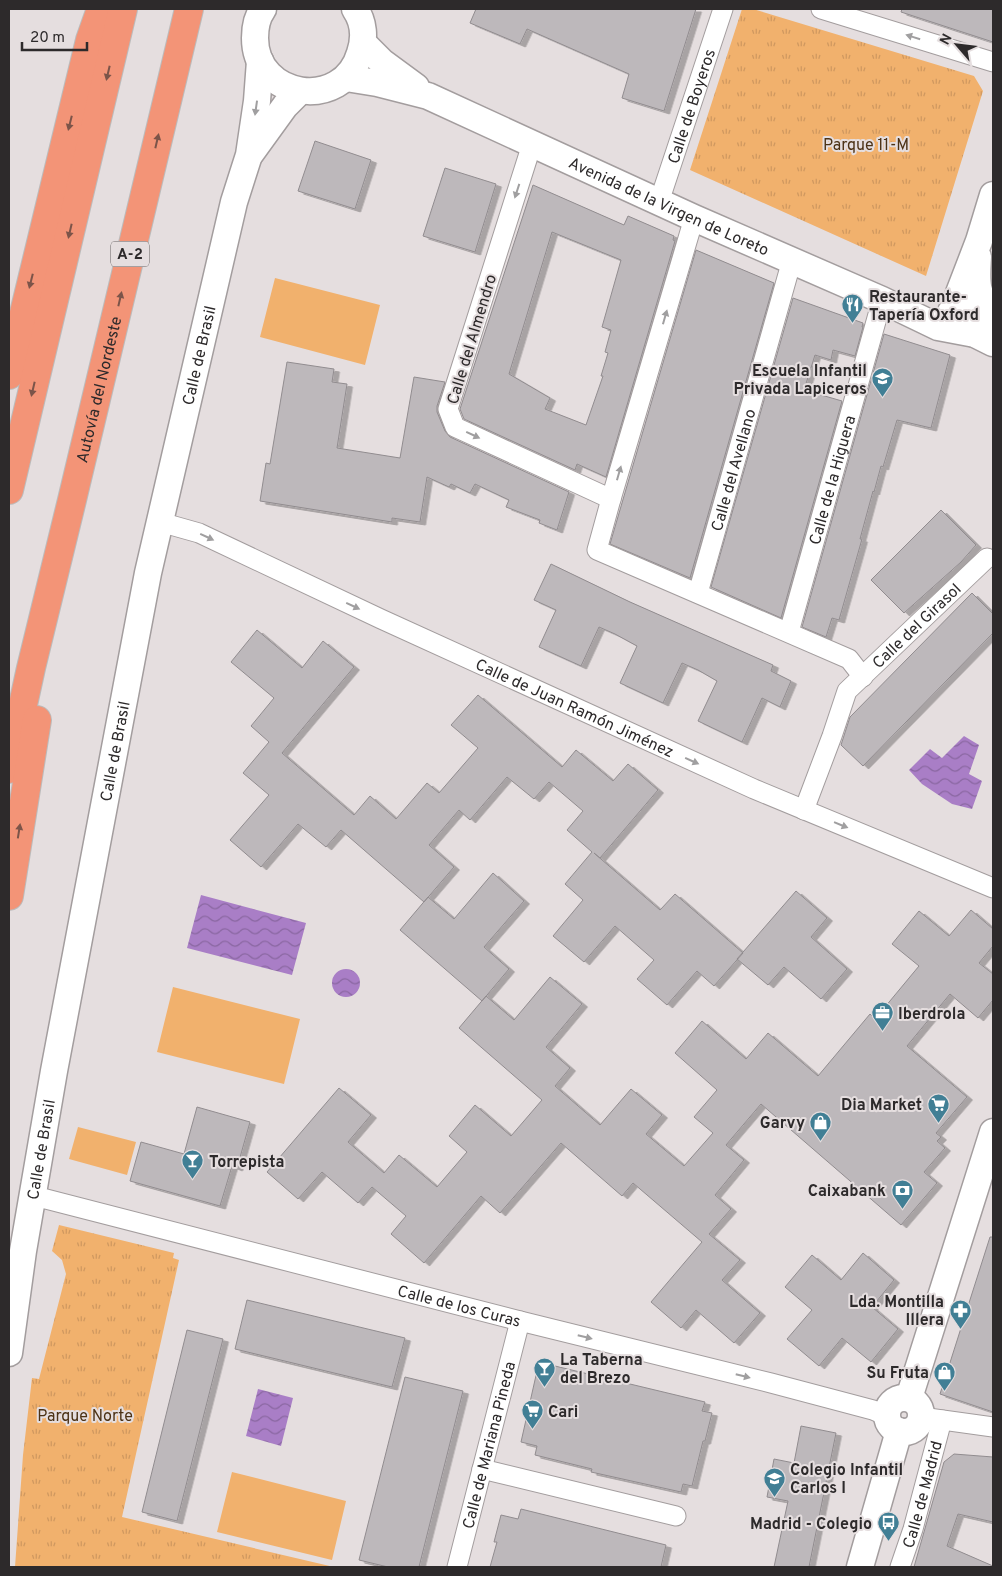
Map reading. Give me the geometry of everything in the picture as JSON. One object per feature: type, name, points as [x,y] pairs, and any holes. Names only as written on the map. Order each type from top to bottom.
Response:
[{"type":"highway","points":[[9,375],[90,40],[101,9]]},
{"type":"highway","points":[[9,490],[123,9]]},
{"type":"highway","name":"Autovía del Nordeste","points":[[9,769],[31,668],[189,9]]},
{"type":"highway","points":[[9,896],[72,500]]},
{"type":"street","points":[[263,9],[255,28],[255,45],[260,61],[270,76],[284,86],[300,91],[316,91],[332,87],[346,78],[358,62],[363,43],[363,28],[355,9]]},
{"type":"street","name":"Calle de Boyeros","points":[[659,202],[723,9]]},
{"type":"street","points":[[821,9],[993,62]]},
{"type":"street","name":"Avenida de la Virgen de Loreto","points":[[363,43],[382,62],[428,96]]},
{"type":"street","points":[[249,155],[257,100],[260,61]]},
{"type":"street","name":"Avenida de la Virgen de Loreto","points":[[346,78],[377,83],[428,96],[938,327],[987,332]]},
{"type":"street","points":[[249,155],[285,106],[300,91]]},
{"type":"street","name":"Calle del Almendro","points":[[532,144],[448,409],[455,427],[611,499]]},
{"type":"street","name":"Calle de Brasil","points":[[9,1353],[32,1197],[54,1071],[148,573],[234,202],[249,155]]},
{"type":"street","points":[[960,312],[959,293],[979,241],[993,195]]},
{"type":"street","points":[[694,218],[597,550],[849,658],[862,677]]},
{"type":"street","points":[[979,241],[977,285],[985,304],[993,310]]},
{"type":"street","name":"Calle del Avellano","points":[[698,593],[792,260]]},
{"type":"street","name":"Calle de la Higuera","points":[[789,632],[882,300]]},
{"type":"street","name":"Avenida de la Virgen de Loreto","points":[[910,314],[960,312],[987,332]]},
{"type":"street","name":"Calle de Juan Ramón Jiménez","points":[[160,522],[199,533],[425,640],[745,785],[993,888]]},
{"type":"street","name":"Calle del Girasol","points":[[804,810],[847,691],[987,558]]},
{"type":"street","name":"Calle de Madrid","points":[[900,1567],[913,1529],[924,1412],[993,1132]]},
{"type":"street","name":"Calle de los Curas","points":[[32,1197],[46,1198],[529,1324],[771,1383],[873,1410],[893,1424]]},
{"type":"street","name":"Calle de Mariana Pineda","points":[[457,1567],[482,1469],[529,1324]]},
{"type":"street","points":[[860,1567],[893,1424],[906,1432],[918,1424],[924,1412],[993,1427]]},
{"type":"street","points":[[482,1469],[676,1516]]},
{"type":"green space","name":"Parque 11-M","points":[[742,9],[753,9],[974,76],[983,91],[926,276],[690,170]]},
{"type":"green space","points":[[275,278],[380,305],[365,365],[260,337]]},
{"type":"green space","points":[[173,987],[300,1019],[284,1084],[157,1052]]},
{"type":"green space","points":[[78,1127],[136,1142],[127,1175],[69,1159]]},
{"type":"green space","name":"Parque Norte","points":[[59,1225],[174,1253],[173,1258],[179,1260],[122,1517],[334,1567],[15,1567],[23,1455],[32,1378],[39,1379],[66,1274],[62,1260],[52,1251]]},
{"type":"green space","points":[[232,1472],[346,1501],[332,1560],[217,1532]]},
{"type":"water","points":[[964,736],[979,745],[969,774],[982,781],[972,809],[952,804],[922,784],[909,770],[930,749],[942,758]]},
{"type":"water","points":[[201,895],[306,923],[292,975],[187,948]]},
{"type":"water","points":[[346,969],[356,973],[360,983],[356,993],[346,997],[336,993],[332,983],[336,973]]},
{"type":"water","points":[[258,1389],[293,1398],[281,1446],[246,1436]]},
{"type":"building","points":[[476,9],[696,9],[664,111],[622,98],[629,74],[527,29],[520,44],[470,23]]},
{"type":"building","points":[[902,9],[993,9],[993,42],[901,12]]},
{"type":"building","points":[[315,141],[371,160],[355,209],[298,191]]},
{"type":"building","points":[[445,168],[496,184],[475,252],[423,236]]},
{"type":"building","points":[[533,185],[624,225],[628,216],[674,236],[673,240],[675,241],[606,477],[577,464],[575,470],[464,419],[460,409]],"holes":[[[552,232],[621,260],[602,327],[611,330],[605,352],[608,353],[601,376],[603,376],[586,425],[545,409],[550,398],[509,374]]]},
{"type":"building","points":[[696,250],[774,283],[690,578],[610,544]]},
{"type":"building","points":[[793,298],[863,323],[863,327],[855,356],[833,350],[831,360],[815,355],[804,390],[842,401],[781,618],[711,587]]},
{"type":"building","points":[[884,334],[950,355],[931,428],[897,420],[883,467],[881,466],[873,491],[860,539],[862,539],[839,620],[832,618],[826,637],[802,627]]},
{"type":"building","points":[[287,362],[334,369],[332,382],[347,384],[337,448],[400,458],[414,377],[445,382],[437,406],[437,412],[445,431],[450,437],[569,492],[557,530],[539,523],[540,520],[506,507],[509,500],[475,484],[470,493],[451,484],[449,487],[427,477],[420,522],[392,518],[392,522],[260,501],[266,463],[270,464]]},
{"type":"building","points":[[941,510],[976,545],[961,562],[904,613],[871,580]]},
{"type":"building","points":[[551,564],[630,602],[773,665],[771,671],[791,681],[780,707],[762,698],[742,742],[698,721],[717,681],[698,670],[682,663],[663,703],[620,683],[637,646],[615,634],[599,627],[581,666],[539,647],[556,610],[534,600]]},
{"type":"building","points":[[972,593],[993,614],[993,633],[863,766],[841,745],[850,717]]},
{"type":"building","points":[[257,630],[302,668],[323,641],[354,667],[282,753],[354,815],[370,796],[396,819],[427,783],[439,793],[478,748],[451,725],[478,695],[562,767],[576,750],[613,781],[628,764],[658,790],[600,858],[594,853],[660,910],[675,894],[743,953],[714,986],[697,971],[667,1005],[637,979],[654,960],[615,926],[584,962],[553,936],[583,900],[565,884],[592,852],[567,830],[583,811],[549,782],[534,799],[507,777],[470,820],[459,810],[429,845],[454,867],[424,902],[341,830],[326,847],[298,824],[261,867],[230,840],[269,795],[243,773],[269,742],[251,726],[274,698],[231,662]]},
{"type":"building","points":[[493,873],[524,901],[484,947],[509,969],[482,1001],[400,930],[428,897],[454,919]]},
{"type":"building","points":[[796,891],[827,918],[811,937],[847,969],[821,999],[784,967],[768,985],[737,959]]},
{"type":"building","points":[[971,910],[993,929],[993,946],[979,963],[993,974],[993,1000],[978,1018],[950,994],[907,1046],[967,1097],[936,1133],[941,1137],[937,1141],[945,1148],[924,1172],[937,1183],[901,1225],[761,1104],[726,1145],[744,1160],[715,1195],[731,1209],[709,1234],[740,1260],[722,1280],[760,1313],[734,1343],[696,1310],[681,1328],[651,1302],[702,1242],[633,1183],[622,1196],[561,1143],[500,1213],[481,1196],[424,1263],[391,1234],[406,1216],[372,1187],[358,1203],[322,1172],[298,1199],[267,1172],[339,1088],[371,1115],[348,1142],[384,1173],[399,1155],[437,1187],[467,1152],[449,1136],[475,1105],[511,1136],[542,1100],[459,1028],[486,996],[514,1020],[550,977],[582,1004],[546,1047],[570,1068],[555,1086],[600,1125],[631,1089],[662,1115],[646,1134],[684,1166],[713,1133],[694,1117],[717,1090],[675,1053],[702,1021],[746,1059],[768,1033],[818,1076],[870,1014],[875,1019],[919,966],[892,944],[919,911],[949,936]]},
{"type":"building","points":[[197,1107],[250,1122],[237,1168],[232,1166],[220,1206],[130,1181],[141,1142],[184,1154]]},
{"type":"building","points":[[990,1237],[993,1237],[993,1412],[940,1394]]},
{"type":"building","points":[[863,1253],[894,1280],[872,1307],[898,1329],[871,1362],[842,1338],[819,1366],[787,1339],[812,1310],[785,1287],[812,1255],[841,1280]]},
{"type":"building","points":[[247,1300],[405,1338],[392,1387],[235,1349]]},
{"type":"building","points":[[187,1330],[223,1339],[177,1521],[142,1512]]},
{"type":"building","points":[[555,1366],[705,1402],[702,1411],[712,1413],[692,1486],[683,1484],[681,1492],[591,1472],[592,1469],[535,1455],[537,1446],[521,1442],[537,1371],[552,1375]]},
{"type":"building","points":[[405,1377],[463,1391],[419,1567],[388,1567],[359,1560]]},
{"type":"building","points":[[801,1426],[836,1433],[809,1567],[774,1567],[788,1501],[767,1497],[774,1459],[794,1463]]},
{"type":"building","points":[[954,1454],[993,1457],[993,1522],[958,1514],[947,1546],[993,1567],[914,1567],[944,1462]]},
{"type":"building","points":[[521,1509],[666,1545],[661,1567],[490,1567],[497,1542],[494,1542],[501,1515],[518,1519]]},
{"type":"place","name":"Restaurante- Tapería Oxford","points":[[853,324]]},
{"type":"place","name":"Escuela Infantil Privada Lapiceros","points":[[883,398]]},
{"type":"place","name":"Iberdrola","points":[[882,1032]]},
{"type":"place","name":"Dia Market","points":[[938,1123]]},
{"type":"place","name":"Garvy","points":[[821,1141]]},
{"type":"place","name":"Torrepista","points":[[193,1180]]},
{"type":"place","name":"Caixabank","points":[[902,1209]]},
{"type":"place","name":"Lda. Montilla Illera","points":[[960,1329]]},
{"type":"place","name":"La Taberna del Brezo","points":[[544,1387]]},
{"type":"place","name":"Su Fruta","points":[[945,1391]]},
{"type":"place","name":"Cari","points":[[532,1430]]},
{"type":"place","name":"Colegio Infantil Carlos I","points":[[774,1497]]},
{"type":"place","name":"Madrid - Colegio","points":[[888,1542]]}]
